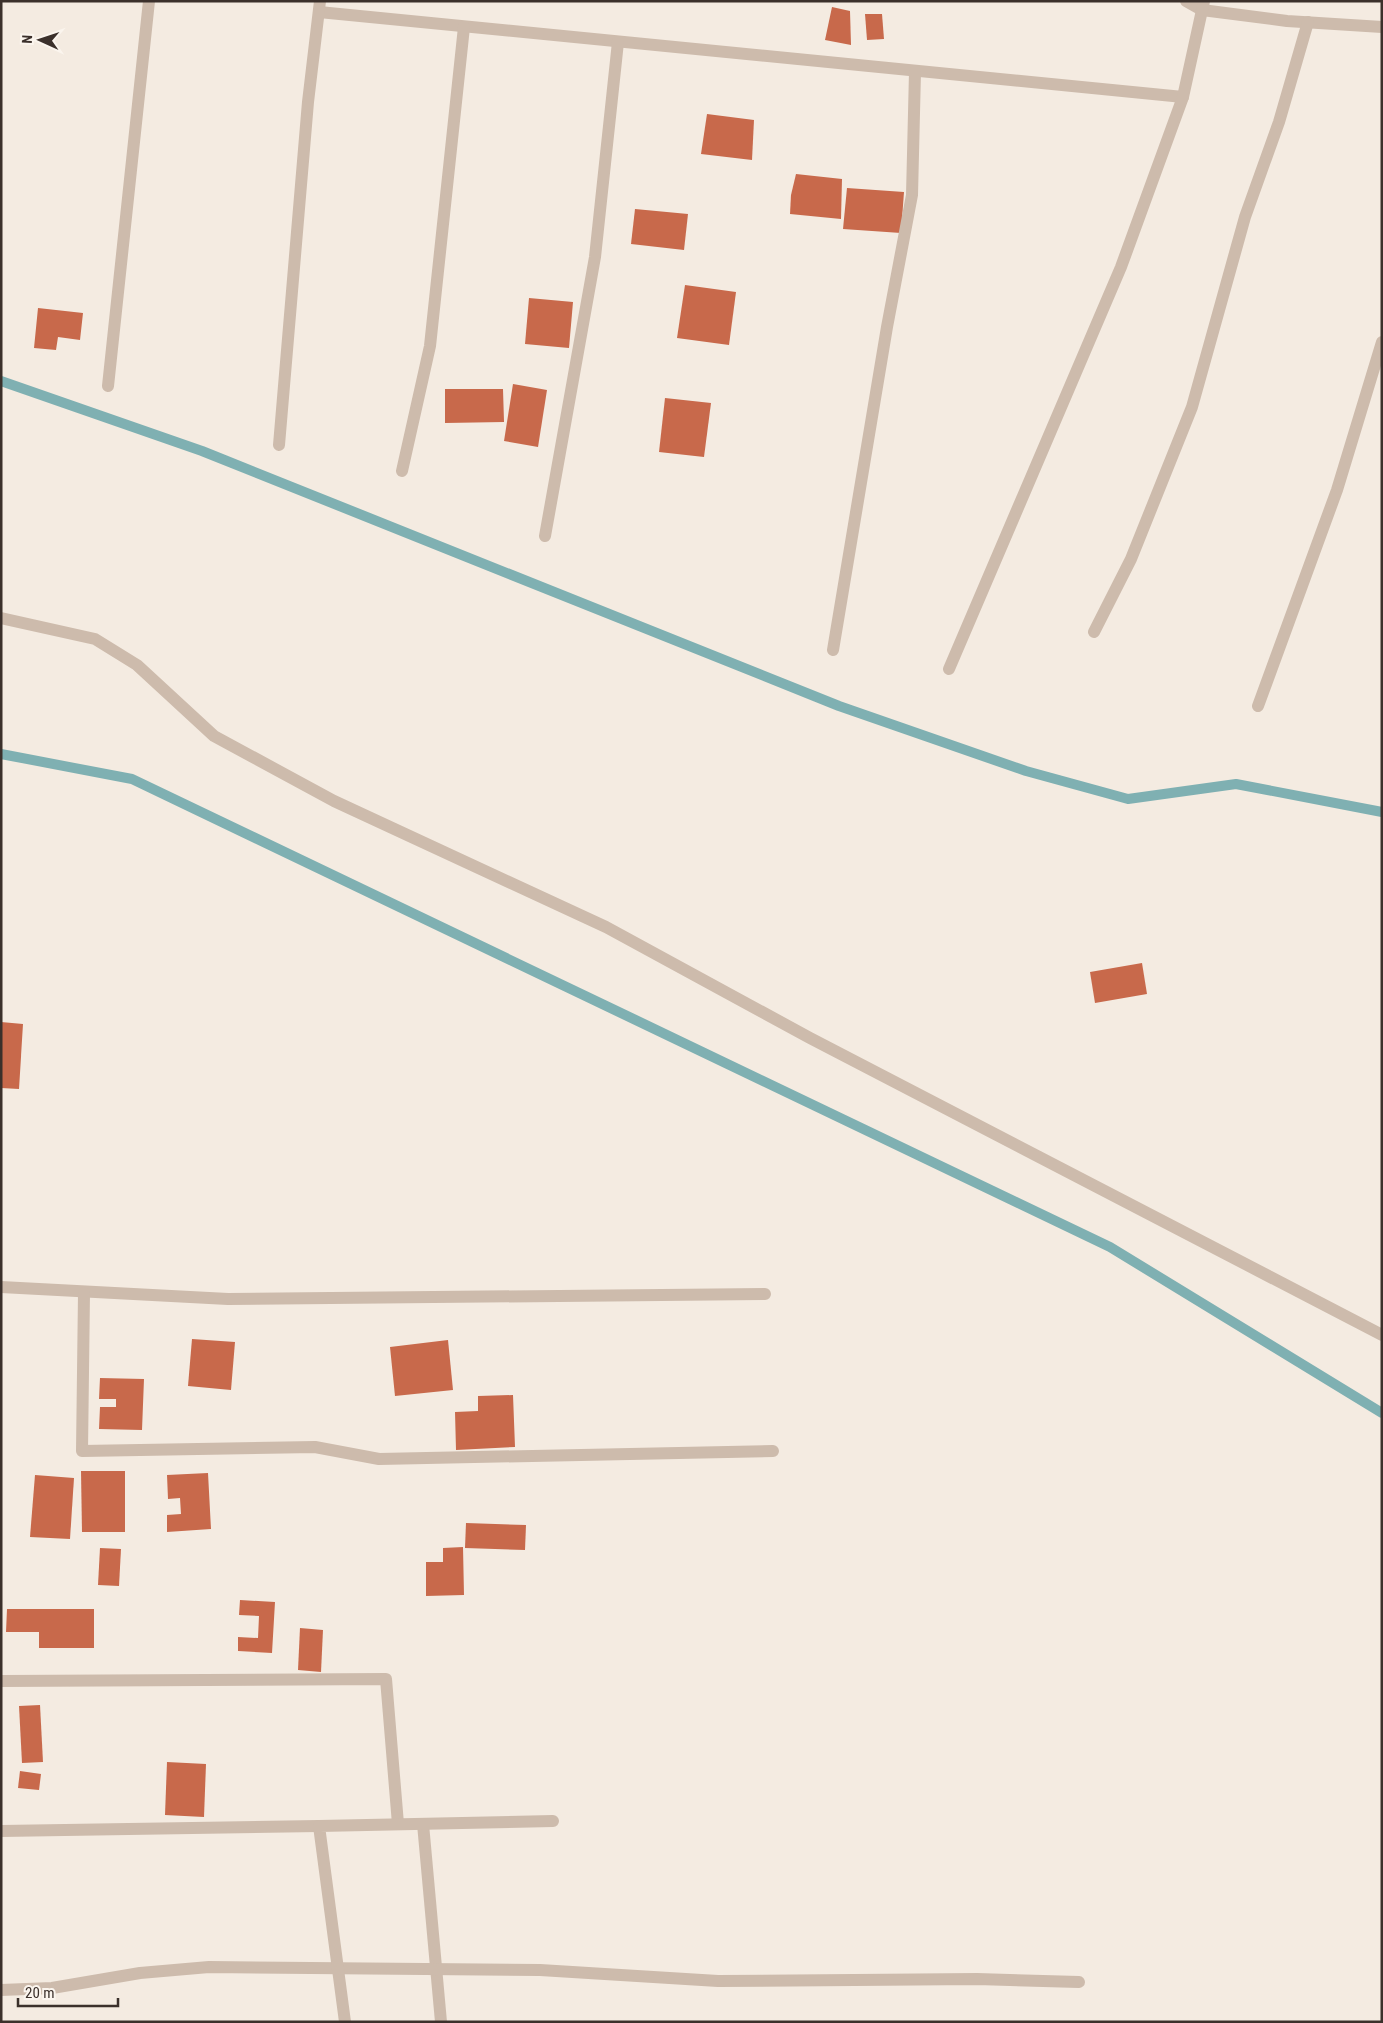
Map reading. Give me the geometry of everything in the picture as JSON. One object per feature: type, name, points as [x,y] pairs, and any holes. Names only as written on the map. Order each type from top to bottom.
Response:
[{"type":"street","points":[[108,386],[149,1]]},
{"type":"street","points":[[1186,1],[1203,6],[1308,22],[1382,27]]},
{"type":"street","points":[[949,669],[1121,267],[1183,97],[1203,6]]},
{"type":"street","points":[[279,445],[308,102],[319,7],[464,27],[1183,97]]},
{"type":"street","points":[[1094,632],[1131,559],[1192,407],[1242,226],[1278,122],[1308,22]]},
{"type":"street","points":[[402,472],[430,346],[464,27]]},
{"type":"street","points":[[545,536],[595,257],[618,42]]},
{"type":"street","points":[[833,650],[887,327],[912,196],[915,72]]},
{"type":"street","points":[[1258,706],[1337,490],[1382,342]]},
{"type":"street","points":[[1,618],[95,639],[137,665],[214,736],[334,801],[606,927],[810,1038],[1382,1336]]},
{"type":"street","points":[[1,1287],[84,1293],[228,1299],[765,1294]]},
{"type":"street","points":[[84,1293],[82,1451],[315,1447],[379,1459],[773,1451]]},
{"type":"street","points":[[1,1681],[386,1679],[398,1824]]},
{"type":"street","points":[[1,1831],[553,1821]]},
{"type":"street","points":[[423,1824],[441,2022]]},
{"type":"street","points":[[319,1826],[345,2022]]},
{"type":"street","points":[[1,1990],[52,1988],[140,1973],[209,1967],[540,1970],[718,1981],[977,1979],[1079,1982]]},
{"type":"building","points":[[832,7],[850,11],[851,45],[825,40]]},
{"type":"building","points":[[865,14],[882,14],[884,39],[867,40]]},
{"type":"building","points":[[707,114],[754,120],[752,160],[701,154]]},
{"type":"building","points":[[796,174],[842,179],[841,219],[790,214],[791,195]]},
{"type":"building","points":[[847,188],[904,192],[901,233],[843,229]]},
{"type":"building","points":[[635,209],[688,214],[684,250],[631,244]]},
{"type":"building","points":[[685,285],[736,292],[729,345],[677,338]]},
{"type":"building","points":[[529,298],[573,302],[569,348],[525,344]]},
{"type":"building","points":[[38,308],[83,313],[80,340],[58,337],[56,350],[34,348]]},
{"type":"building","points":[[513,384],[547,390],[538,447],[504,441]]},
{"type":"building","points":[[445,389],[503,389],[504,422],[445,423]]},
{"type":"building","points":[[665,398],[711,403],[704,457],[659,452]]},
{"type":"building","points":[[1142,963],[1147,994],[1095,1003],[1090,972]]},
{"type":"building","points":[[1,1022],[23,1024],[19,1089],[1,1088]]},
{"type":"building","points":[[192,1339],[235,1342],[231,1390],[188,1386]]},
{"type":"building","points":[[448,1340],[453,1390],[395,1396],[390,1347]]},
{"type":"building","points":[[100,1378],[144,1379],[142,1430],[99,1429],[100,1407],[116,1407],[116,1399],[99,1399]]},
{"type":"building","points":[[513,1395],[515,1447],[456,1450],[455,1412],[478,1411],[478,1396]]},
{"type":"building","points":[[81,1471],[125,1471],[125,1532],[82,1532]]},
{"type":"building","points":[[208,1473],[211,1529],[167,1532],[167,1515],[181,1514],[180,1498],[168,1499],[167,1475]]},
{"type":"building","points":[[35,1475],[74,1478],[70,1539],[30,1537]]},
{"type":"building","points":[[466,1523],[526,1525],[525,1550],[465,1548]]},
{"type":"building","points":[[463,1547],[464,1595],[426,1596],[426,1562],[443,1562],[443,1548]]},
{"type":"building","points":[[100,1548],[121,1549],[119,1586],[98,1585]]},
{"type":"building","points":[[240,1600],[275,1602],[272,1653],[238,1651],[238,1637],[258,1638],[259,1616],[239,1615]]},
{"type":"building","points":[[7,1609],[94,1609],[94,1648],[39,1648],[39,1632],[6,1632]]},
{"type":"building","points":[[300,1628],[323,1630],[321,1672],[298,1670]]},
{"type":"building","points":[[40,1705],[43,1762],[22,1763],[19,1706]]},
{"type":"building","points":[[167,1762],[206,1764],[204,1817],[165,1815]]},
{"type":"building","points":[[20,1771],[41,1774],[39,1790],[18,1788]]},
{"type":"waterway","points":[[1,381],[202,451],[839,706],[1026,771],[1128,799],[1236,784],[1382,812]]},
{"type":"waterway","points":[[1,754],[132,779],[1110,1247],[1382,1413]]}]
